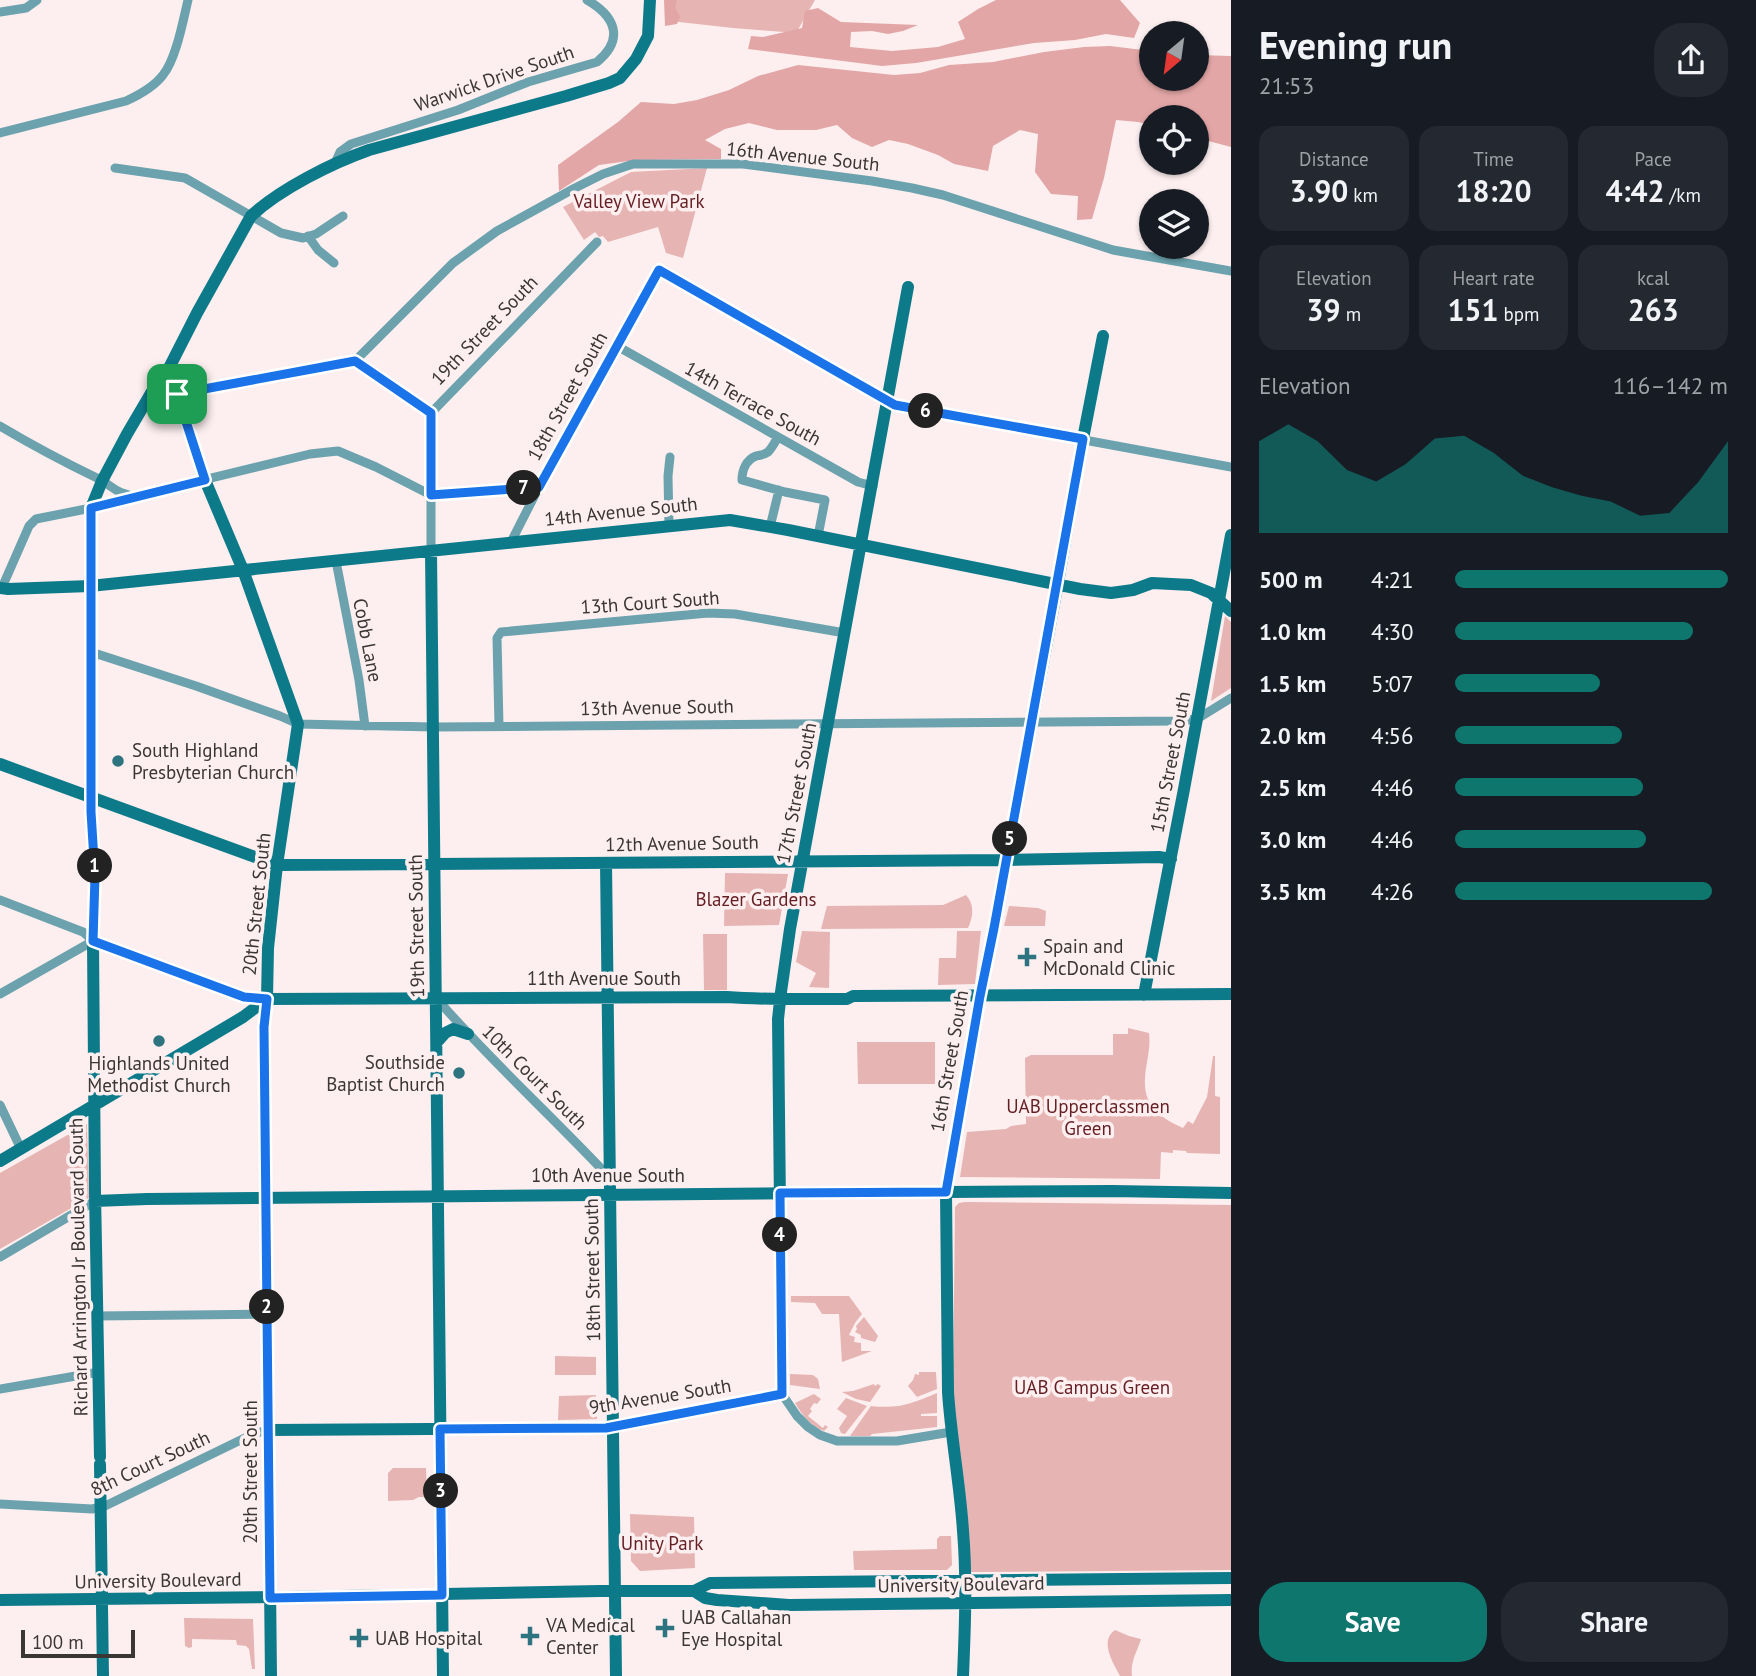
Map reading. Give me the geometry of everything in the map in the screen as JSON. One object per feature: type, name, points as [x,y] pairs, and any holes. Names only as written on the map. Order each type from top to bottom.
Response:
[{"type":"street","points":[[0,12],[26,8],[37,0]]},
{"type":"street","points":[[0,133],[126,101],[139,95],[165,74],[176,46],[188,0]]},
{"type":"street","name":"Warwick Drive South","points":[[335,163],[340,152],[351,144],[458,110],[528,82],[597,62],[612,46],[612,22],[605,13],[587,0]]},
{"type":"street","name":"Richard Arrington Jr Boulevard South","points":[[103,1676],[95,1201],[95,876],[91,812],[91,508],[127,434],[157,383],[168,370],[251,216],[271,200],[335,163],[369,150],[566,96],[620,78],[636,59],[648,36],[650,0]]},
{"type":"street","name":"16th Avenue South","points":[[355,361],[453,263],[497,231],[603,174],[633,164],[743,164],[912,188],[943,195],[1113,250],[1231,271]]},
{"type":"street","points":[[115,168],[185,178],[281,233],[303,238],[316,234],[343,216]]},
{"type":"street","points":[[308,236],[318,250],[334,263]]},
{"type":"street","name":"19th Street South","points":[[443,1676],[431,413],[597,242]]},
{"type":"street","name":"18th Street South","points":[[511,542],[659,270],[889,402]]},
{"type":"street","name":"17th Street South","points":[[782,1394],[778,1019],[780,999],[790,929],[908,288]]},
{"type":"street","name":"16th Street South","points":[[962,1676],[966,1603],[963,1522],[951,1432],[948,1384],[946,1192],[1103,336]]},
{"type":"street","name":"14th Terrace South","points":[[617,346],[858,482],[873,486]]},
{"type":"street","points":[[177,394],[355,361],[431,413]]},
{"type":"street","name":"20th Street South","points":[[168,370],[205,480],[243,570],[298,724],[277,865],[268,948],[264,1027],[271,1676]]},
{"type":"street","points":[[889,402],[1231,467]]},
{"type":"street","points":[[0,426],[113,489],[125,495],[137,496]]},
{"type":"street","points":[[778,437],[770,450],[748,461],[742,480],[825,500],[818,536]]},
{"type":"street","points":[[0,587],[29,526],[36,519],[310,454],[338,451],[431,495],[539,487]]},
{"type":"street","points":[[669,525],[670,457]]},
{"type":"street","points":[[770,527],[779,490]]},
{"type":"street","name":"14th Avenue South","points":[[0,587],[90,586],[730,520],[1080,589],[1111,593],[1133,590],[1152,583],[1191,585],[1211,593],[1231,611]]},
{"type":"street","name":"15th Street South","points":[[1144,995],[1231,536]]},
{"type":"street","name":"Cobb Lane","points":[[336,561],[365,726]]},
{"type":"street","name":"13th Court South","points":[[499,726],[497,638],[506,631],[708,612],[735,614],[845,634]]},
{"type":"street","name":"13th Avenue South","points":[[90,652],[233,699],[298,724],[433,727],[1179,721],[1197,719],[1231,698]]},
{"type":"street","points":[[0,764],[277,865]]},
{"type":"street","name":"12th Avenue South","points":[[277,865],[1171,859]]},
{"type":"street","name":"18th Street South","points":[[607,863],[616,1676]]},
{"type":"street","name":"11th Avenue South","points":[[2,904],[83,932],[93,941],[244,997],[267,999],[727,997],[761,1000],[847,999],[853,996],[1231,993]]},
{"type":"street","points":[[0,994],[93,941]]},
{"type":"street","name":"10th Court South","points":[[436,998],[610,1178]]},
{"type":"street","points":[[0,1161],[243,1017],[267,999]]},
{"type":"street","points":[[437,1042],[453,1029],[468,1034]]},
{"type":"street","points":[[0,1105],[21,1149]]},
{"type":"street","name":"10th Avenue South","points":[[0,1257],[95,1201],[780,1193],[1112,1191],[1231,1194]]},
{"type":"street","points":[[98,1316],[267,1314]]},
{"type":"street","points":[[0,1389],[99,1372]]},
{"type":"street","points":[[782,1394],[808,1427],[837,1441],[897,1441],[951,1432]]},
{"type":"street","name":"9th Avenue South","points":[[269,1430],[613,1427],[782,1394]]},
{"type":"street","name":"8th Court South","points":[[0,1504],[92,1509],[101,1507],[253,1434],[269,1430]]},
{"type":"street","name":"University Boulevard","points":[[0,1600],[694,1591],[710,1583],[1231,1578]]},
{"type":"street","name":"University Boulevard","points":[[694,1591],[705,1598],[717,1600],[789,1605],[1231,1600]]},
{"type":"green space","points":[[668,0],[815,0],[796,33],[670,21]]},
{"type":"green space","name":"Valley View Park","points":[[707,168],[683,258],[666,253],[658,227],[608,242],[595,232],[584,240],[563,207],[631,172]]},
{"type":"green space","points":[[1225,616],[1231,622],[1231,688],[1211,701]]},
{"type":"green space","name":"Blazer Gardens","points":[[725,873],[788,874],[779,925],[724,926]]},
{"type":"green space","points":[[966,895],[972,911],[968,928],[821,929],[827,906],[943,905]]},
{"type":"green space","points":[[1009,906],[1046,911],[1045,926],[1004,926]]},
{"type":"green space","points":[[802,931],[830,932],[829,988],[809,987],[816,973],[796,962]]},
{"type":"green space","points":[[957,931],[981,931],[975,984],[938,985],[939,958],[956,958]]},
{"type":"green space","points":[[703,934],[727,934],[727,990],[704,990]]},
{"type":"green space","name":"UAB Upperclassmen Green","points":[[1128,1028],[1149,1033],[1145,1088],[1150,1103],[1160,1115],[1183,1128],[1188,1121],[1193,1124],[1207,1097],[1215,1056],[1215,1096],[1220,1097],[1220,1154],[1173,1150],[1173,1153],[1161,1152],[1160,1179],[960,1177],[967,1132],[1006,1129],[1026,1124],[1025,1058],[1031,1055],[1113,1055],[1113,1034],[1128,1034]]},
{"type":"green space","points":[[857,1042],[935,1042],[935,1084],[858,1084]]},
{"type":"green space","points":[[87,1124],[89,1198],[0,1249],[0,1173]]},
{"type":"green space","name":"UAB Campus Green","points":[[965,1202],[1231,1205],[1231,1570],[970,1572],[953,1398],[955,1207]]},
{"type":"green space","points":[[791,1296],[849,1296],[862,1314],[849,1335],[855,1337],[854,1342],[861,1343],[861,1351],[872,1351],[842,1362],[839,1314],[822,1314],[815,1303],[791,1302]]},
{"type":"green space","points":[[864,1317],[878,1336],[875,1342],[861,1338],[861,1335],[855,1332],[856,1326]]},
{"type":"green space","points":[[555,1356],[596,1357],[596,1375],[555,1375]]},
{"type":"green space","points":[[919,1372],[936,1372],[937,1389],[917,1397],[908,1386]]},
{"type":"green space","points":[[790,1374],[813,1375],[818,1379],[820,1389],[790,1385]]},
{"type":"green space","points":[[874,1384],[881,1386],[870,1402],[842,1392],[853,1391]]},
{"type":"green space","points":[[937,1393],[937,1413],[921,1416],[937,1416],[937,1427],[850,1436],[871,1406],[905,1405]]},
{"type":"green space","points":[[814,1394],[821,1399],[817,1404],[814,1403],[808,1416],[823,1428],[825,1425],[828,1427],[824,1431],[807,1420],[795,1403]]},
{"type":"green space","points":[[596,1395],[597,1419],[558,1420],[559,1396]]},
{"type":"green space","points":[[846,1398],[867,1406],[845,1434],[841,1433],[839,1428],[847,1416],[837,1409]]},
{"type":"green space","points":[[393,1468],[426,1468],[427,1497],[388,1501],[388,1473]]},
{"type":"green space","name":"Unity Park","points":[[630,1514],[694,1517],[695,1568],[640,1571],[631,1561]]},
{"type":"green space","points":[[940,1536],[951,1536],[952,1565],[947,1570],[854,1570],[853,1551],[937,1549],[937,1539]]},
{"type":"green space","points":[[184,1618],[253,1619],[255,1669],[252,1669],[249,1649],[237,1645],[236,1640],[192,1639],[192,1647],[185,1646]]},
{"type":"green space","points":[[1115,1630],[1141,1639],[1133,1662],[1132,1676],[1120,1676],[1111,1659],[1108,1640]]},
{"type":"shaded area","points":[[664,0],[677,0],[675,7],[680,17],[677,24],[665,26]]},
{"type":"shaded area","points":[[996,0],[1120,0],[1139,22],[1139,26],[1134,38],[1106,34],[882,66],[748,49],[751,36],[763,37],[802,28],[805,11],[818,8],[841,22],[918,25],[888,34],[872,31],[851,32],[850,47],[892,51],[938,47],[965,39],[958,22]]},
{"type":"shaded area","points":[[1110,46],[1139,50],[1139,91],[1209,91],[1209,55],[1231,56],[1231,147],[1209,141],[1209,105],[1139,105],[1139,122],[1116,120],[1092,219],[1077,220],[1078,196],[1051,194],[1035,172],[1038,134],[1020,130],[993,146],[988,171],[954,164],[938,155],[889,140],[872,147],[852,138],[837,125],[816,130],[777,130],[749,123],[725,129],[705,140],[721,149],[721,159],[636,160],[599,165],[559,191],[558,165],[641,102],[674,104],[697,100],[729,90],[758,76],[798,65],[894,75],[1084,47]]},
{"type":"place","name":"South Highland Presbyterian Church","points":[[118,761]]},
{"type":"place","name":"Spain and McDonald Clinic","points":[[1027,957]]},
{"type":"place","name":"Highlands United Methodist Church","points":[[159,1041]]},
{"type":"place","name":"Southside Baptist Church","points":[[459,1073]]},
{"type":"place","name":"UAB Callahan Eye Hospital","points":[[665,1628]]},
{"type":"place","name":"VA Medical Center","points":[[530,1636]]},
{"type":"place","name":"UAB Hospital","points":[[359,1638]]},
{"type":"route","points":[[659,270],[895,405],[1083,439],[946,1192],[780,1193],[782,1394],[606,1428],[440,1429],[442,1595],[270,1598],[264,1027],[267,999],[244,997],[93,941],[95,876],[91,812],[91,508],[205,480],[177,394],[355,361],[431,413],[431,495],[539,487],[659,270]]}]
